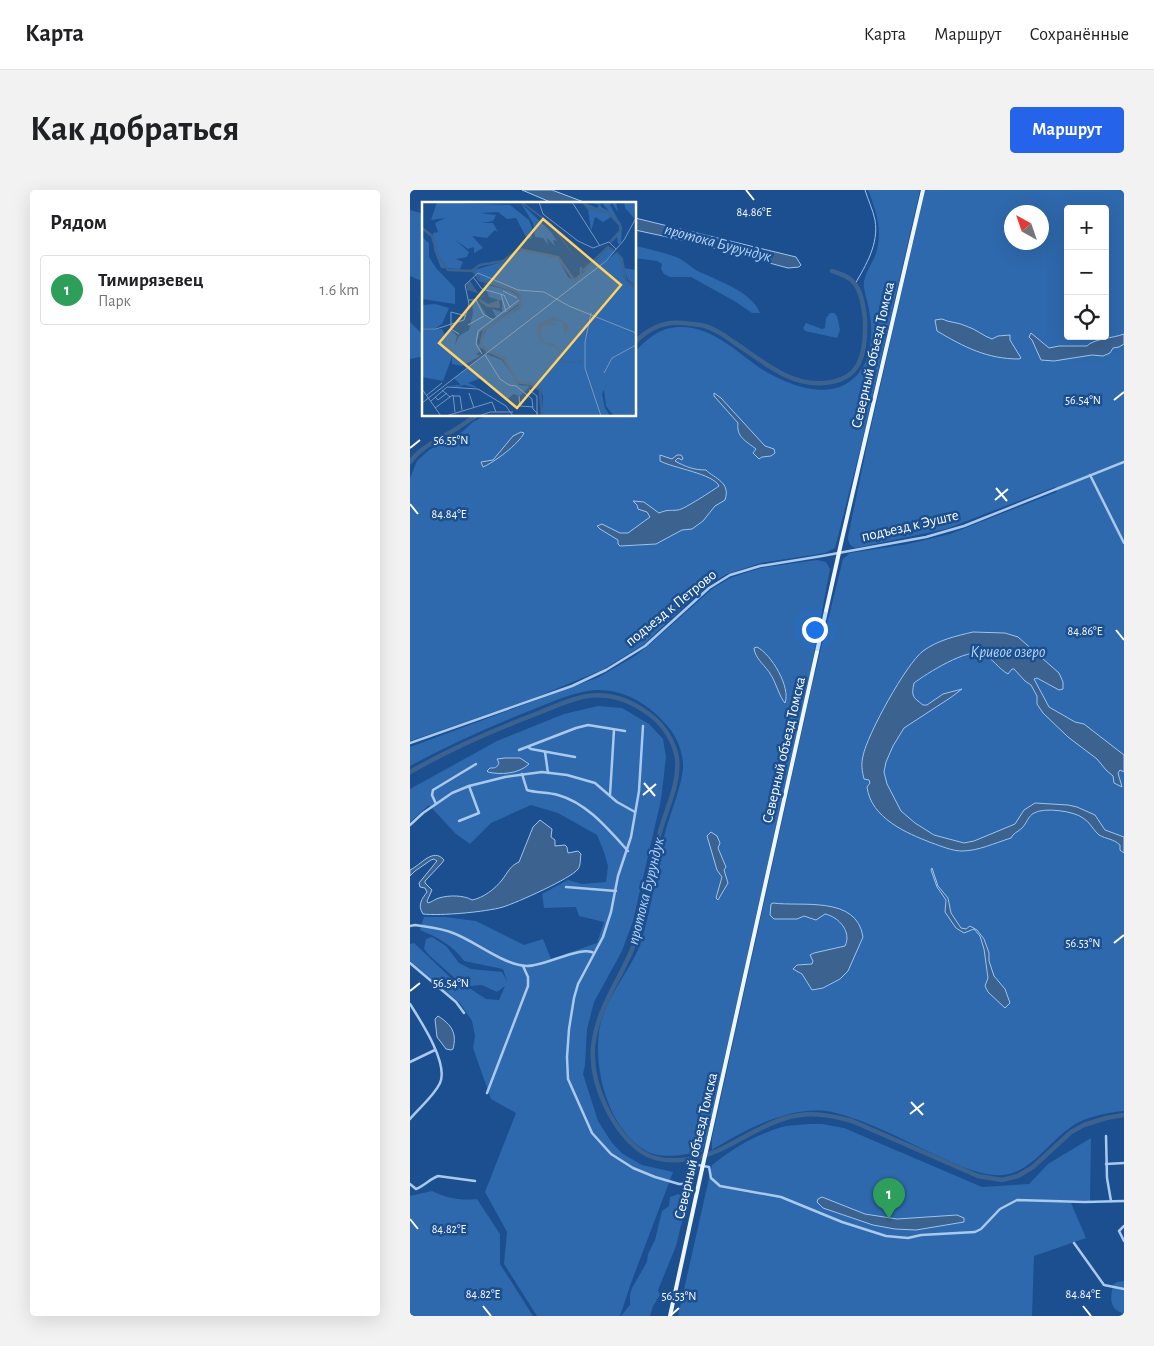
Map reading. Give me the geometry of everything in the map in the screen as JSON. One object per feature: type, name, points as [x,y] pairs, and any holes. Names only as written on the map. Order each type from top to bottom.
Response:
[{"type":"main road","name":"Северный объезд Томска","points":[[670,1316],[923,190]]},
{"type":"street","name":"подъезд к Эуште","points":[[840,553],[964,526],[1124,462]]},
{"type":"street","points":[[1090,475],[1124,543]]},
{"type":"street","name":"подъезд к Петрово","points":[[410,744],[600,674],[645,646],[709,588],[730,575],[760,566],[840,553]]},
{"type":"street","points":[[519,750],[588,725],[626,731]]},
{"type":"street","points":[[643,726],[641,773],[632,837],[618,876],[611,912],[603,937],[578,984],[574,998],[567,1057],[569,1082],[592,1133],[611,1154],[633,1168],[656,1177],[679,1184],[690,1184]]},
{"type":"street","points":[[610,795],[614,730]]},
{"type":"street","points":[[528,747],[575,757]]},
{"type":"street","points":[[545,752],[548,773]]},
{"type":"street","points":[[436,804],[432,795],[433,790],[476,764]]},
{"type":"street","points":[[410,825],[436,804],[469,786],[522,774],[548,773],[567,775],[595,782],[617,802],[635,812]]},
{"type":"street","points":[[522,774],[527,790],[560,795],[577,804],[590,813],[628,851]]},
{"type":"street","points":[[459,821],[479,813],[469,786]]},
{"type":"street","points":[[566,887],[616,890]]},
{"type":"street","points":[[410,926],[415,925],[452,932],[516,966],[551,962],[585,950],[594,954]]},
{"type":"street","points":[[410,963],[456,1002],[464,1013]]},
{"type":"street","points":[[487,1093],[528,986],[528,977],[522,966]]},
{"type":"street","points":[[410,1004],[435,1050],[441,1072],[440,1084],[410,1119]]},
{"type":"street","points":[[410,1062],[435,1050]]},
{"type":"street","points":[[1106,1136],[1106,1164],[1111,1201]]},
{"type":"street","points":[[1106,1164],[1124,1163]]},
{"type":"street","points":[[698,1165],[709,1167],[712,1180],[720,1186],[781,1197],[842,1222],[886,1236],[900,1238],[975,1232],[981,1229],[1000,1209],[1017,1200],[1124,1201]]},
{"type":"street","points":[[410,1184],[416,1189],[438,1176],[475,1181]]},
{"type":"street","points":[[1122,1227],[1119,1233],[1124,1241]]},
{"type":"street","points":[[1074,1243],[1104,1285],[1124,1288]]},
{"type":"shaded area","points":[[868,190],[920,190],[862,442],[835,548],[825,553],[761,563],[727,574],[713,582],[689,602],[643,645],[602,670],[534,698],[410,741],[410,478],[417,461],[429,450],[462,432],[473,422],[485,416],[636,416],[636,350],[656,334],[674,327],[692,328],[713,335],[760,368],[792,384],[828,390],[849,382],[863,368],[870,349],[871,319],[864,291],[864,283],[878,245],[879,229]]},
{"type":"shaded area","points":[[925,190],[1124,190],[1124,1111],[1102,1114],[1080,1122],[1060,1136],[1030,1164],[1012,1173],[995,1175],[969,1169],[860,1120],[832,1112],[801,1112],[785,1115],[753,1127],[712,1150],[712,1138],[813,681],[843,559],[850,553],[908,544],[950,534],[1057,492],[1055,487],[946,529],[856,548],[850,544],[848,537]]},
{"type":"shaded area","points":[[410,210],[422,213],[422,281],[410,276]]},
{"type":"shaded area","points":[[636,246],[679,258],[696,270],[741,292],[756,305],[760,313],[752,313],[691,277],[670,277],[664,274],[661,269],[662,264],[657,261],[636,258]]},
{"type":"shaded area","points":[[830,313],[834,313],[837,316],[840,330],[837,338],[805,331],[803,328],[806,323],[822,329],[825,328],[826,318]]},
{"type":"shaded area","points":[[410,322],[422,334],[422,358],[420,357],[410,359]]},
{"type":"shaded area","points":[[817,560],[826,562],[830,569],[811,669],[707,1137],[702,1152],[674,1156],[652,1154],[633,1141],[613,1113],[601,1078],[598,1042],[603,1014],[638,950],[646,926],[665,833],[683,771],[682,755],[675,736],[667,725],[644,704],[621,693],[595,690],[564,697],[518,715],[455,743],[410,766],[410,747],[599,677],[635,656],[712,589],[730,578],[761,568]]},
{"type":"shaded area","points":[[598,706],[622,708],[649,724],[663,739],[666,757],[661,800],[633,921],[622,951],[594,1002],[587,1029],[583,1074],[598,1121],[612,1143],[623,1154],[642,1165],[673,1172],[620,1316],[537,1316],[504,1264],[507,1232],[485,1192],[516,1113],[491,1099],[473,1048],[475,1036],[472,1021],[460,1003],[410,961],[410,944],[414,943],[453,980],[459,982],[424,949],[426,939],[432,937],[446,946],[459,963],[471,969],[502,972],[507,981],[503,969],[464,961],[455,950],[444,942],[420,930],[424,917],[445,917],[476,921],[524,945],[543,939],[551,959],[597,943],[604,922],[579,916],[576,907],[544,908],[542,894],[568,880],[582,884],[606,882],[608,866],[597,835],[558,813],[531,805],[491,823],[470,844],[456,834],[429,805],[410,822],[410,789],[497,741],[564,714]],"holes":[[[465,985],[482,985],[497,992],[505,986],[499,1000],[486,999]]]},
{"type":"shaded area","points":[[809,1124],[844,1128],[982,1187],[1029,1184],[1048,1164],[1091,1138],[1090,1201],[1077,1200],[1071,1203],[1086,1238],[1034,1256],[1032,1316],[678,1316],[712,1165],[736,1148],[763,1134],[785,1126]]},
{"type":"shaded area","points":[[432,1191],[465,1200],[477,1199],[500,1234],[500,1264],[533,1316],[410,1316],[410,1196]]},
{"type":"shaded area","points":[[678,1194],[686,1198],[686,1205],[676,1246],[658,1290],[660,1295],[653,1306],[650,1316],[621,1316],[630,1305],[632,1288],[647,1262],[662,1211],[669,1206],[670,1197]]},
{"type":"shaded area","points":[[1124,1281],[1124,1312],[1122,1313],[1114,1308],[1111,1297],[1113,1285]]},
{"type":"water","points":[[522,190],[552,190],[584,202],[550,202]]},
{"type":"water","points":[[636,218],[796,257],[801,265],[788,268],[691,242],[636,230]]},
{"type":"water","points":[[942,319],[970,327],[992,339],[998,336],[1010,335],[1010,340],[1021,358],[996,357],[976,351],[957,342],[937,331],[935,320]]},
{"type":"water","points":[[1031,333],[1049,348],[1087,346],[1094,342],[1109,340],[1109,338],[1124,334],[1124,344],[1113,348],[1110,353],[1103,356],[1092,355],[1054,361],[1041,360],[1029,337]]},
{"type":"water","points":[[714,393],[721,398],[765,446],[774,449],[775,453],[759,459],[753,453],[756,449],[740,435],[738,423],[714,396]]},
{"type":"water","points":[[521,432],[524,433],[511,448],[483,467],[481,462],[493,460],[513,436]]},
{"type":"water","points":[[660,455],[672,459],[677,455],[681,455],[682,460],[678,458],[675,461],[690,468],[706,470],[724,485],[726,489],[725,500],[715,506],[703,521],[692,529],[682,530],[656,544],[620,546],[618,540],[597,526],[602,524],[620,533],[628,533],[650,517],[647,512],[638,509],[633,501],[644,502],[659,513],[678,510],[719,486],[710,478],[660,461]]},
{"type":"water","name":"Кривое озеро","points":[[973,632],[1005,633],[1018,637],[1059,673],[1063,682],[1063,689],[1059,690],[1037,678],[1034,679],[1049,707],[1075,722],[1084,724],[1124,755],[1124,772],[1120,770],[1118,773],[1122,787],[1114,783],[1113,776],[1097,759],[1068,737],[1043,713],[1037,704],[1037,696],[1031,685],[1014,669],[1008,674],[983,654],[976,653],[968,654],[947,663],[914,683],[914,696],[923,705],[927,705],[943,694],[962,689],[904,728],[893,746],[884,772],[887,784],[901,811],[934,835],[964,843],[974,841],[1015,824],[1024,810],[1035,803],[1068,805],[1095,815],[1105,830],[1124,837],[1124,853],[1120,850],[1120,845],[1115,841],[1099,835],[1079,816],[1066,812],[1039,811],[1030,816],[1022,828],[1011,838],[980,848],[962,851],[932,843],[901,829],[882,816],[875,807],[867,787],[870,783],[869,780],[864,779],[862,762],[866,746],[888,700],[907,670],[923,651],[941,641]]},
{"type":"water","points":[[757,647],[768,656],[782,680],[785,688],[785,703],[771,675],[756,656],[754,648]]},
{"type":"water","points":[[520,758],[529,764],[520,770],[509,773],[487,771],[497,766],[499,763],[497,759]]},
{"type":"water","points":[[540,820],[552,829],[551,837],[555,840],[555,846],[565,845],[568,853],[578,851],[581,854],[579,867],[574,873],[543,890],[503,907],[463,913],[423,914],[420,905],[427,892],[425,888],[420,887],[419,883],[437,861],[431,860],[410,876],[410,870],[431,856],[440,856],[444,860],[425,881],[432,890],[427,901],[428,903],[447,896],[476,899],[492,890],[511,867],[519,862],[533,827]]},
{"type":"water","points":[[711,832],[717,836],[720,843],[718,848],[726,867],[724,870],[728,883],[718,900],[716,898],[722,877],[717,870],[707,836]]},
{"type":"water","points":[[932,868],[938,886],[948,898],[951,913],[961,928],[966,929],[970,926],[977,930],[984,939],[994,976],[1005,989],[1010,1003],[1005,1008],[988,992],[985,986],[988,978],[980,936],[974,929],[964,933],[956,928],[945,912],[946,900],[937,887]]},
{"type":"water","points":[[771,904],[812,904],[839,909],[850,915],[859,924],[863,937],[848,971],[840,979],[823,988],[812,990],[802,974],[793,969],[797,965],[812,964],[813,961],[810,955],[814,953],[845,946],[847,936],[843,926],[835,918],[825,914],[816,920],[804,916],[797,919],[774,919],[770,915]]},
{"type":"water","points":[[438,1016],[450,1026],[454,1034],[453,1049],[451,1050],[446,1049],[437,1037],[435,1019]]},
{"type":"water","points":[[822,1197],[865,1214],[897,1219],[957,1215],[964,1218],[964,1222],[916,1230],[895,1229],[873,1225],[823,1208],[817,1202]]},
{"type":"waterway","points":[[855,284],[871,254],[876,229],[873,212],[865,190]]},
{"type":"waterway","name":"протока Бурундук","points":[[636,341],[645,333],[668,323],[702,325],[719,332],[763,363],[786,376],[810,383],[836,381],[854,371],[859,363],[864,343],[865,320],[861,296],[853,281],[832,271]]},
{"type":"waterway","name":"протока Бурундук","points":[[410,462],[418,453],[476,416]]},
{"type":"waterway","name":"протока Бурундук","points":[[410,772],[491,732],[563,703],[587,696],[596,695],[627,701],[654,718],[667,733],[677,758],[675,786],[657,844],[639,931],[627,961],[600,1016],[593,1047],[595,1076],[605,1105],[621,1132],[631,1143],[650,1156],[669,1160],[699,1157],[717,1151],[777,1121],[795,1116],[819,1115],[852,1121],[978,1176],[1002,1180],[1018,1176],[1033,1167],[1071,1132],[1084,1125],[1124,1115]]},
{"type":"place","name":"Тимирязевец","points":[[889,1219]]}]
